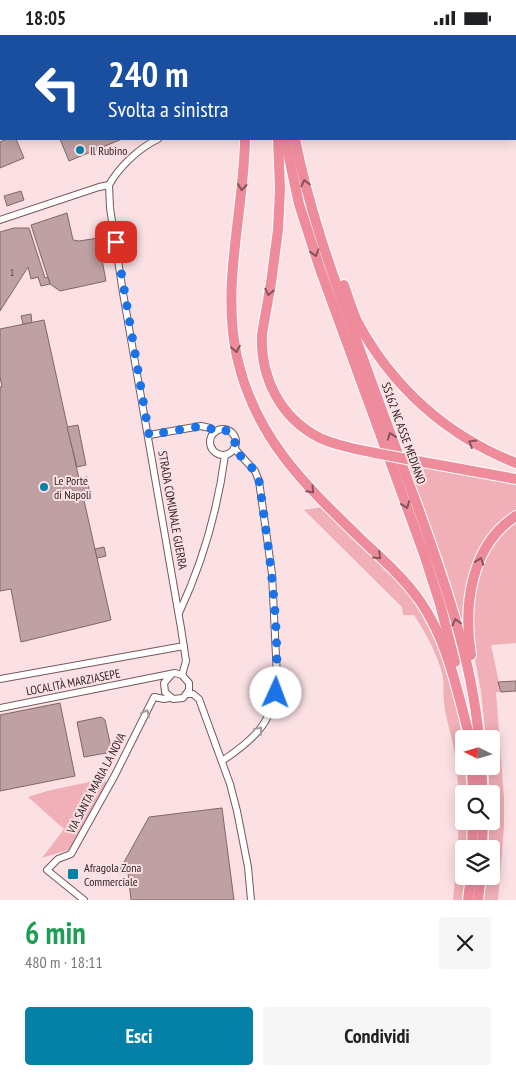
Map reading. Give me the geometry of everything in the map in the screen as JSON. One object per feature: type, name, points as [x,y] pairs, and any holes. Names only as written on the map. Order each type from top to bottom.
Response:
[{"type":"highway","points":[[245,140],[244,171],[231,304],[237,358],[252,403],[269,437],[300,478],[393,570],[419,600],[434,625],[448,657],[471,730]]},
{"type":"highway","points":[[278,140],[280,189],[278,230],[262,334],[262,351],[266,375],[284,409],[305,429],[335,444],[516,479]]},
{"type":"highway","name":"SS162 NC ASSE MEDIANO","points":[[285,140],[300,204],[320,269],[421,545],[440,604],[454,653],[472,730]]},
{"type":"highway","name":"SS162 NC ASSE MEDIANO","points":[[295,140],[309,201],[330,267],[451,605],[463,649],[472,730]]},
{"type":"highway","points":[[309,201],[321,225],[356,319],[387,369],[410,395],[435,417],[478,446],[516,463]]},
{"type":"highway","points":[[473,730],[476,691],[468,640],[469,601],[481,555],[492,537],[505,523],[516,515]]},
{"type":"highway","points":[[468,900],[470,885]]},
{"type":"highway","points":[[478,900],[480,885]]},
{"type":"street","points":[[0,220],[108,185],[129,161],[156,140]]},
{"type":"street","name":"STRADA COMUNALE GUERRA","points":[[108,185],[123,293],[184,646],[186,661],[182,675]]},
{"type":"street","points":[[149,435],[201,426],[210,428],[215,432]]},
{"type":"street","points":[[179,614],[191,587],[204,546],[225,455],[234,449],[235,440],[231,433],[223,429],[215,432],[210,439],[211,447],[216,453],[225,455]]},
{"type":"street","points":[[222,761],[243,747],[264,725],[276,693],[277,677],[272,574],[259,481],[255,471],[234,449]]},
{"type":"street","points":[[0,679],[184,646]]},
{"type":"street","points":[[188,694],[190,683],[182,675],[171,675],[166,679],[165,693],[170,697],[179,699],[188,694],[194,694],[199,699],[230,783],[243,837],[251,900]]},
{"type":"street","name":"LOCALITÀ MARZIASEPE","points":[[0,708],[171,675]]},
{"type":"street","points":[[150,679],[164,686]]},
{"type":"street","name":"VIA SANTA MARIA LA NOVA","points":[[84,900],[47,870],[58,859],[71,854],[115,775],[154,697],[164,699],[170,697]]},
{"type":"shaded area","points":[[407,464],[516,483],[516,512],[490,533],[480,548],[464,622],[462,622],[443,560]]},
{"type":"shaded area","points":[[323,507],[402,583],[437,635],[454,692],[461,730],[455,730],[455,757],[444,703],[443,677],[435,652],[414,615],[403,615],[402,607],[304,510]]},
{"type":"shaded area","points":[[516,520],[516,643],[491,645],[501,692],[496,692],[499,730],[485,730],[481,692],[472,642],[474,595],[485,556],[495,539]]},
{"type":"shaded area","points":[[500,745],[504,827],[500,876],[500,840],[489,840],[489,830],[500,830],[500,785],[489,785],[489,775],[500,775]]},
{"type":"shaded area","points":[[457,775],[465,775],[466,785],[458,785]]},
{"type":"shaded area","points":[[98,780],[107,782],[71,849],[42,858],[64,829],[28,797]]},
{"type":"shaded area","points":[[458,830],[468,830],[467,840],[458,840]]},
{"type":"shaded area","points":[[455,878],[455,885],[464,885],[463,900],[453,900]]},
{"type":"shaded area","points":[[485,885],[499,885],[498,900],[483,900]]},
{"type":"building","points":[[16,140],[24,158],[0,168],[0,142]]},
{"type":"building","name":"Il Rubino","points":[[60,140],[120,140],[69,161]]},
{"type":"building","points":[[21,191],[24,200],[7,206],[4,196]]},
{"type":"building","points":[[67,213],[73,240],[98,238],[106,281],[60,291],[50,284],[31,225]]},
{"type":"building","points":[[14,228],[29,228],[45,278],[48,277],[50,284],[41,286],[38,277],[31,279],[28,267],[0,311],[0,232]]},
{"type":"building","points":[[31,314],[32,323],[23,324],[21,316]]},
{"type":"building","name":"Le Porte di Napoli","points":[[44,320],[79,479],[87,477],[90,495],[83,496],[111,620],[21,642],[11,589],[0,591],[0,387],[2,387],[0,377],[0,329]]},
{"type":"building","points":[[78,425],[86,465],[77,467],[67,427]]},
{"type":"building","points":[[104,547],[106,556],[97,558],[95,549]]},
{"type":"building","points":[[516,681],[516,691],[501,692],[498,682]]},
{"type":"building","points":[[60,703],[75,776],[0,791],[0,715]]},
{"type":"building","points":[[101,717],[105,720],[112,752],[84,757],[77,722]]},
{"type":"building","points":[[222,808],[234,900],[131,900],[128,873],[118,873],[149,817]]},
{"type":"place","name":"Il Rubino","points":[[80,150]]},
{"type":"place","name":"Le Porte di Napoli","points":[[44,487]]},
{"type":"place","name":"Afragola Zona Commerciale","points":[[73,874]]},
{"type":"route","points":[[116,242],[123,293],[149,435],[201,426],[210,428],[215,432],[223,429],[227,430],[234,436],[234,449],[236,453],[258,476],[272,574],[277,661],[276,693]]}]
